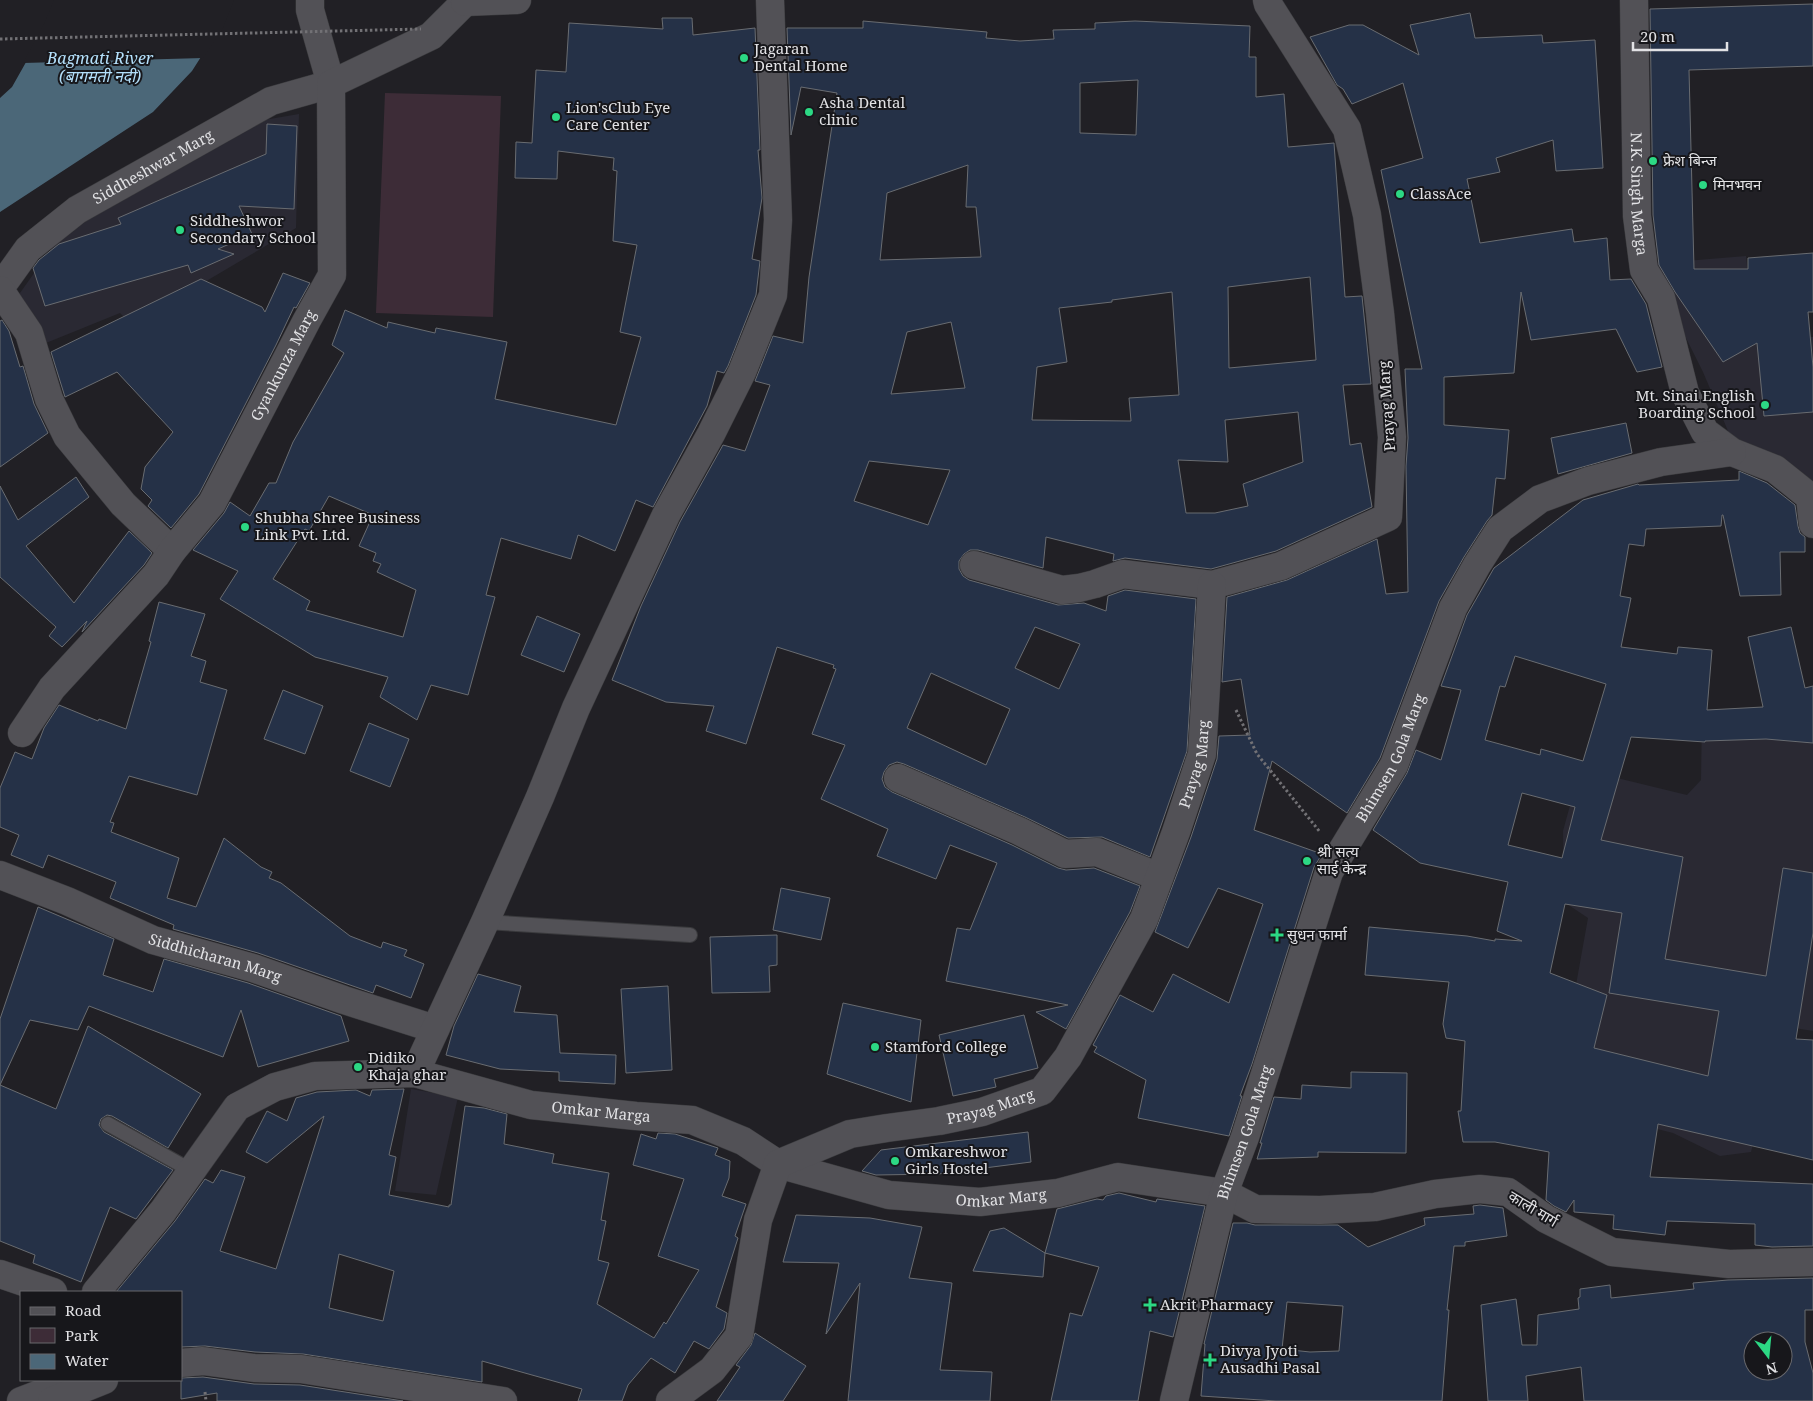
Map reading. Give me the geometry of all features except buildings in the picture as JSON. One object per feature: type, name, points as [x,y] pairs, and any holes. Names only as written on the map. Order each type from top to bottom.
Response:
[{"type":"street","name":"Gyankunza Marg","points":[[22,733],[52,688],[156,575],[172,551],[212,503],[306,320],[332,275],[331,84],[310,10],[310,0]]},
{"type":"street","points":[[331,84],[431,36],[465,1],[517,0]]},
{"type":"street","points":[[415,1073],[485,922],[540,797],[580,699],[666,515],[711,434],[742,372],[773,295],[778,220],[770,0]]},
{"type":"street","name":"Prayag Marg","points":[[778,1164],[850,1134],[939,1121],[982,1112],[1042,1091],[1068,1057],[1144,919],[1176,832],[1202,754],[1212,585],[1281,566],[1388,517],[1392,437],[1380,313],[1367,215],[1347,129],[1267,0]]},
{"type":"street","name":"N.K. Singh Marga","points":[[1634,0],[1637,216],[1644,270],[1660,298],[1685,394],[1704,432],[1732,452],[1775,469],[1810,498],[1813,524]]},
{"type":"street","name":"Siddheshwar Marg","points":[[0,289],[28,249],[77,210],[271,101],[331,84]]},
{"type":"street","points":[[0,289],[29,333],[49,399],[67,436],[123,504],[172,551]]},
{"type":"street","name":"Bhimsen Gola Marg","points":[[1174,1401],[1224,1193],[1245,1138],[1329,872],[1394,766],[1453,608],[1500,529],[1540,499],[1588,481],[1661,462],[1732,452]]},
{"type":"street","points":[[974,565],[1062,590],[1095,584],[1123,574],[1212,585]]},
{"type":"street","points":[[898,778],[1019,831],[1065,854],[1097,852],[1159,877]]},
{"type":"street","name":"Siddhicharan Marg","points":[[0,876],[67,901],[153,940],[253,968],[344,1000],[435,1028]]},
{"type":"street","name":"Omkar Marga","points":[[97,1291],[163,1211],[236,1107],[275,1087],[315,1076],[415,1073],[531,1105],[692,1120],[742,1142],[778,1164]]},
{"type":"street","points":[[670,1401],[712,1370],[739,1336],[758,1220],[778,1164]]},
{"type":"street","name":"Omkar Marg","points":[[778,1164],[890,1195],[980,1202],[1058,1193],[1118,1177],[1224,1193]]},
{"type":"street","name":"काली मार्ग","points":[[1224,1193],[1255,1209],[1320,1210],[1375,1207],[1434,1194],[1480,1189],[1508,1192],[1546,1219],[1612,1252],[1729,1264],[1813,1262]]},
{"type":"street","points":[[0,1274],[50,1291]]},
{"type":"street","points":[[182,1363],[203,1361],[254,1368],[301,1369],[503,1401]]},
{"type":"street","points":[[21,1401],[42,1393],[55,1381]]},
{"type":"street","points":[[52,1401],[102,1381]]},
{"type":"lane","points":[[485,922],[690,935]]},
{"type":"lane","points":[[108,1124],[192,1170]]},
{"type":"path","points":[[0,39],[421,29]]},
{"type":"path","points":[[1236,709],[1256,754],[1308,819],[1340,854]]},
{"type":"shaded area","name":"Siddheshwor Secondary School","points":[[299,114],[296,228],[132,325],[120,313],[41,345],[15,300],[64,231],[264,120]]},
{"type":"shaded area","name":"Mt. Sinai English Boarding School","points":[[1746,256],[1750,296],[1786,337],[1813,337],[1813,488],[1731,438],[1703,372],[1649,264]]},
{"type":"shaded area","points":[[1702,714],[1813,729],[1813,1031],[1782,1026],[1751,1152],[1720,1156],[1673,1133],[1626,1121],[1569,1024],[1588,918],[1564,902],[1563,831],[1580,769],[1687,795],[1701,780]]},
{"type":"shaded area","points":[[411,1089],[458,1097],[436,1195],[395,1191]]},
{"type":"green space","points":[[385,93],[501,96],[493,317],[376,313]]},
{"type":"water","name":"Bagmati River (बागमती नदी)","points":[[47,25],[220,27],[192,71],[153,112],[0,212],[0,98],[12,87]]},
{"type":"pier","points":[[54,0],[234,0],[223,28],[203,58],[23,63],[44,24]]},
{"type":"place","name":"Jagaran Dental Home","points":[[744,58]]},
{"type":"place","name":"Asha Dental clinic","points":[[809,112]]},
{"type":"place","name":"Lion'sClub Eye Care Center","points":[[556,117]]},
{"type":"place","name":"फ्रेश बिन्ज","points":[[1653,161]]},
{"type":"place","name":"मिनभवन","points":[[1703,185]]},
{"type":"place","name":"ClassAce","points":[[1400,194]]},
{"type":"place","name":"Siddheshwor Secondary School","points":[[180,230]]},
{"type":"place","name":"Mt. Sinai English Boarding School","points":[[1765,405]]},
{"type":"place","name":"Shubha Shree Business Link Pvt. Ltd.","points":[[245,527]]},
{"type":"place","name":"श्री सत्य साई केन्द्र","points":[[1307,861]]},
{"type":"place","name":"सुधन फार्मा","points":[[1277,935]]},
{"type":"place","name":"Stamford College","points":[[875,1047]]},
{"type":"place","name":"Didiko Khaja ghar","points":[[358,1067]]},
{"type":"place","name":"Omkareshwor Girls Hostel","points":[[895,1161]]},
{"type":"place","name":"Akrit Pharmacy","points":[[1150,1305]]},
{"type":"place","name":"Divya Jyoti Ausadhi Pasal","points":[[1210,1360]]}]
